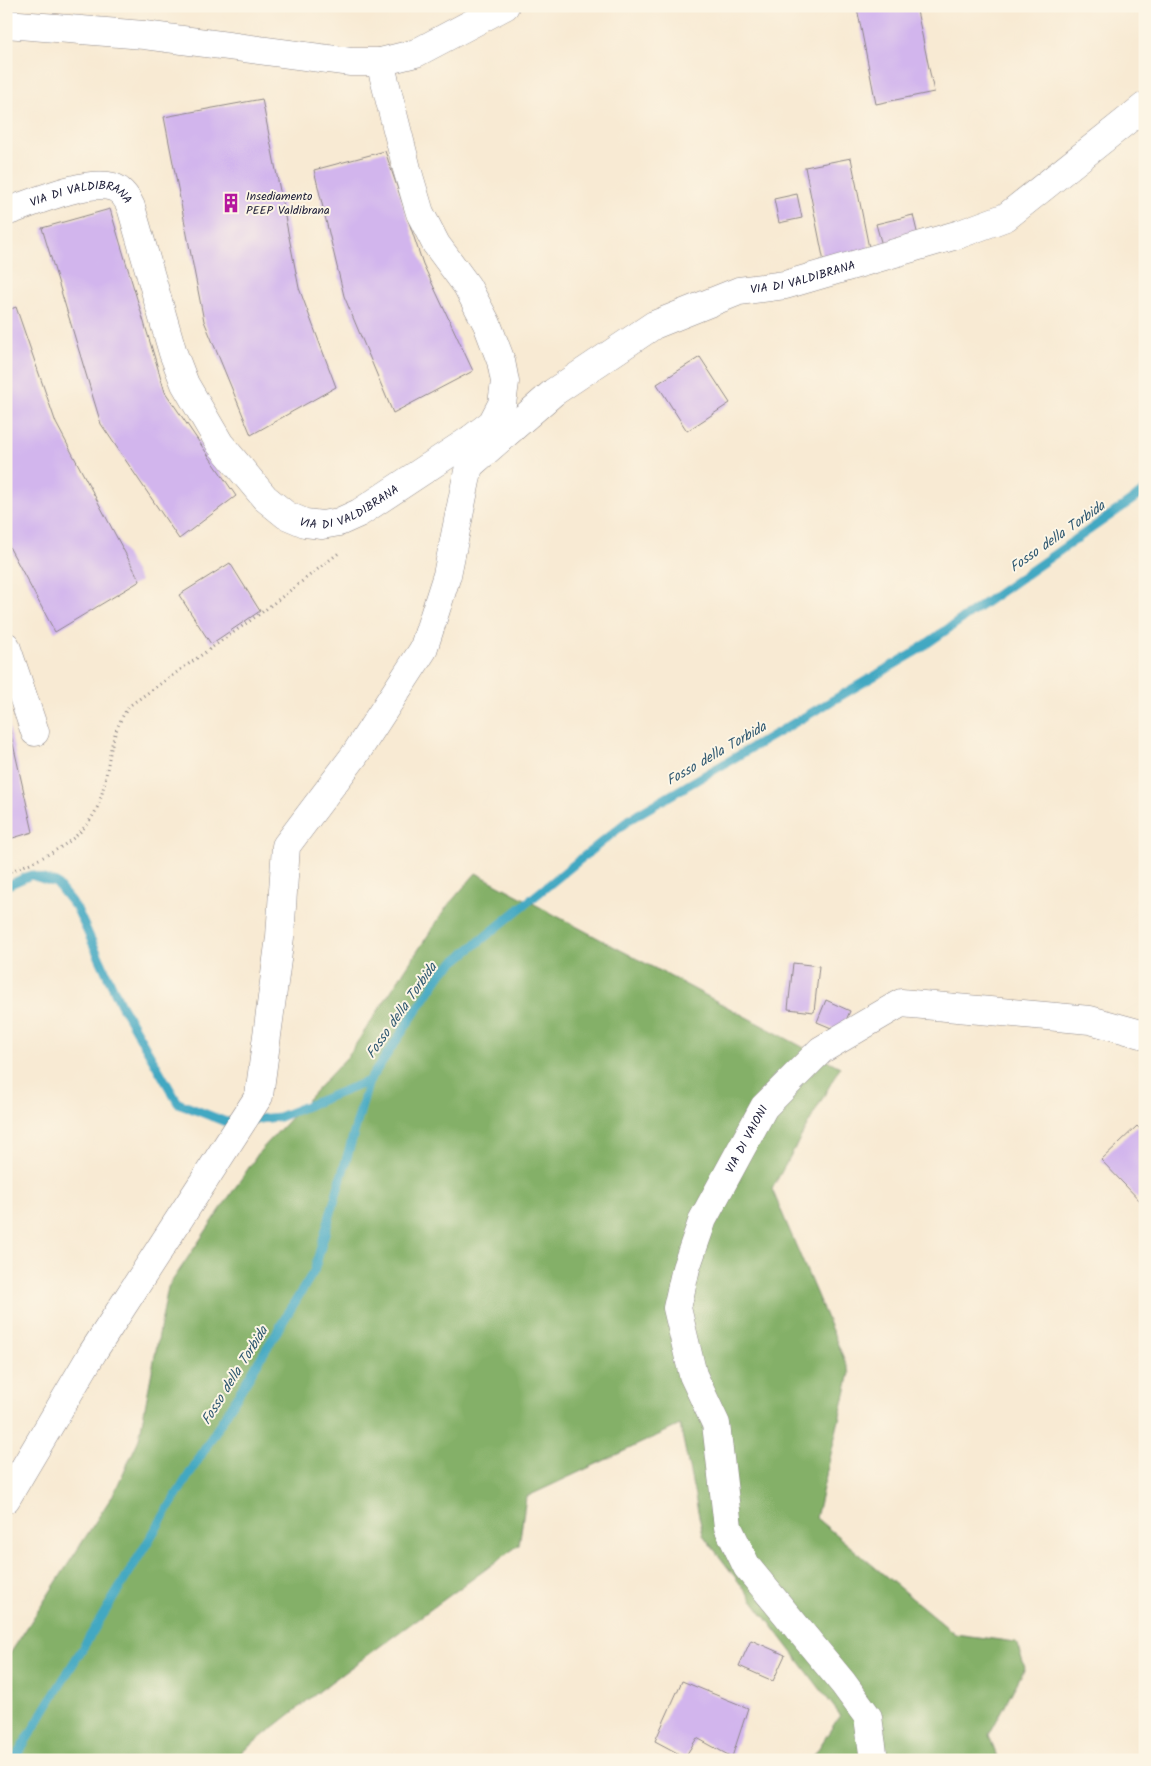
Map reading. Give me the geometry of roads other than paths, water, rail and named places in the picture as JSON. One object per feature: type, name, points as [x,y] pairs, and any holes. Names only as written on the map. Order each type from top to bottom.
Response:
[{"type":"street","points":[[6,24],[144,35],[351,62],[380,62],[416,53],[505,6]]},
{"type":"street","name":"VIA DI VALDIBRANA","points":[[380,62],[406,169],[420,213],[436,244],[467,286],[487,324],[501,361],[504,382],[502,404],[492,423],[470,452]]},
{"type":"street","name":"VIA DI VALDIBRANA","points":[[6,212],[68,191],[99,186],[111,187],[123,194],[131,207],[173,353],[185,384],[220,444],[255,486],[286,515],[305,523],[322,525],[339,522],[359,513],[470,452],[554,392],[654,325],[738,291],[785,285],[960,234],[1006,217],[1145,106]]},
{"type":"street","points":[[6,1499],[93,1352],[259,1096],[280,937],[286,846],[354,756],[423,650],[447,575],[470,452]]},
{"type":"street","points":[[6,646],[35,732]]},
{"type":"street","name":"VIA DI VAIONI","points":[[874,1760],[868,1717],[843,1683],[747,1567],[728,1527],[716,1424],[693,1375],[677,1308],[686,1268],[703,1219],[764,1107],[821,1050],[901,1003],[1090,1020],[1145,1035]]},
{"type":"waterway","name":"Fosso della Torbida","points":[[14,1760],[314,1271],[369,1081],[443,971],[630,819],[912,654],[1145,491]]},
{"type":"waterway","points":[[6,886],[31,875],[56,883],[77,909],[120,1003],[178,1103],[226,1122],[236,1121]]},
{"type":"waterway","points":[[249,1120],[279,1117],[369,1081]]},
{"type":"place","name":"Insediamento PEEP Valdibrana","points":[[231,203]]}]
